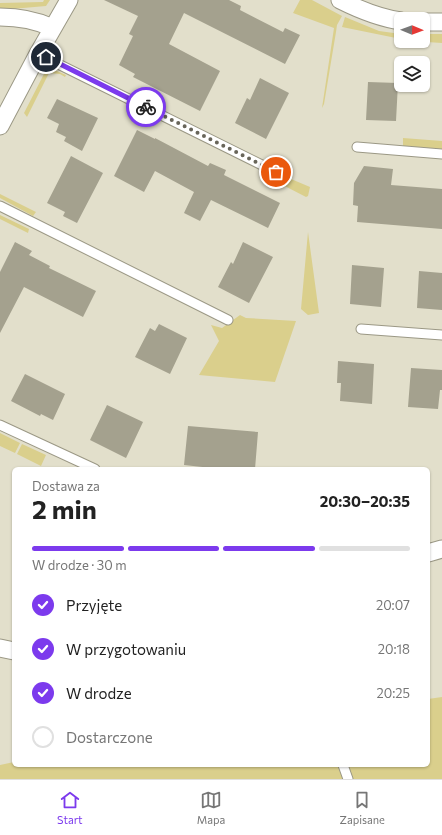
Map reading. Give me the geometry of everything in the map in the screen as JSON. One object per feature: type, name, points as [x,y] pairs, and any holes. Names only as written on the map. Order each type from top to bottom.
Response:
[{"type":"street","points":[[0,126],[38,54],[69,0]]},
{"type":"street","points":[[340,0],[368,13],[394,19]]},
{"type":"street","points":[[0,17],[27,19],[53,28]]},
{"type":"street","points":[[430,22],[442,22]]},
{"type":"street","points":[[430,552],[442,549]]},
{"type":"street","points":[[0,648],[12,651]]},
{"type":"lane","points":[[38,54],[276,172]]},
{"type":"lane","points":[[357,147],[442,154]]},
{"type":"lane","points":[[0,206],[228,320]]},
{"type":"lane","points":[[361,329],[442,335]]},
{"type":"lane","points":[[0,425],[91,467]]},
{"type":"lane","points":[[344,767],[348,779]]},
{"type":"shaded area","points":[[44,0],[50,0],[46,6],[0,10],[0,3],[43,2]]},
{"type":"shaded area","points":[[300,0],[312,0],[342,16],[337,25],[324,104],[322,108],[334,28],[293,13]]},
{"type":"shaded area","points":[[345,17],[379,31],[394,33],[394,38],[342,27]]},
{"type":"shaded area","points":[[430,34],[442,34],[442,43],[430,42]]},
{"type":"shaded area","points":[[50,68],[66,75],[65,77],[60,74],[49,73],[27,117],[24,113],[46,70]]},
{"type":"shaded area","points":[[403,138],[442,141],[442,149],[403,146]]},
{"type":"shaded area","points":[[284,176],[310,187],[308,196],[306,197],[275,181]]},
{"type":"shaded area","points":[[0,194],[36,212],[33,216],[0,198]]},
{"type":"shaded area","points":[[0,215],[29,229],[28,233],[0,219]]},
{"type":"shaded area","points":[[308,232],[319,313],[308,315],[301,309]]},
{"type":"shaded area","points":[[240,315],[246,318],[296,321],[275,382],[199,375],[219,341],[211,325],[222,328]]},
{"type":"shaded area","points":[[0,433],[20,443],[15,453],[0,446]]},
{"type":"shaded area","points":[[22,444],[46,455],[41,466],[17,454]]},
{"type":"shaded area","points":[[442,697],[442,779],[352,779],[349,767],[430,767],[430,699]]},
{"type":"shaded area","points":[[12,762],[12,767],[341,767],[344,779],[0,779],[0,765]]},
{"type":"building","points":[[104,0],[229,0],[241,6],[240,10],[283,32],[285,28],[300,35],[285,64],[184,13],[169,44],[220,71],[200,111],[133,77],[135,74],[119,65],[133,36],[129,34],[138,16]]},
{"type":"building","points":[[260,78],[289,93],[266,139],[235,123],[247,98],[250,100]]},
{"type":"building","points":[[368,82],[394,83],[394,92],[398,92],[396,121],[366,120]]},
{"type":"building","points":[[57,99],[98,118],[82,151],[64,141],[66,137],[56,132],[59,124],[47,118]]},
{"type":"building","points":[[137,130],[208,166],[210,163],[226,170],[224,175],[280,203],[268,228],[211,200],[200,221],[184,213],[194,192],[155,171],[144,192],[114,176]]},
{"type":"building","points":[[71,156],[103,173],[77,223],[63,216],[65,212],[47,203]]},
{"type":"building","points":[[364,166],[393,169],[391,185],[442,189],[442,229],[357,222],[358,206],[353,205],[354,183]]},
{"type":"building","points":[[15,242],[32,251],[29,255],[50,266],[49,268],[96,291],[83,317],[24,287],[0,333],[0,272]]},
{"type":"building","points":[[243,242],[273,257],[249,303],[218,287],[231,262],[233,264]]},
{"type":"building","points":[[352,265],[384,268],[381,307],[350,304]]},
{"type":"building","points":[[419,271],[442,273],[442,310],[417,308]]},
{"type":"building","points":[[159,324],[187,338],[170,374],[135,357],[150,328],[155,331]]},
{"type":"building","points":[[338,361],[374,364],[372,404],[340,401],[341,383],[337,383]]},
{"type":"building","points":[[411,368],[442,370],[442,390],[440,390],[438,409],[408,407]]},
{"type":"building","points":[[25,374],[65,394],[53,420],[41,414],[40,416],[11,401]]},
{"type":"building","points":[[107,405],[143,422],[126,458],[90,440]]},
{"type":"building","points":[[188,426],[258,432],[255,467],[202,467],[184,465]]},
{"type":"way so far","points":[[146,107],[276,172]]},
{"type":"route","points":[[46,57],[146,107]]}]
